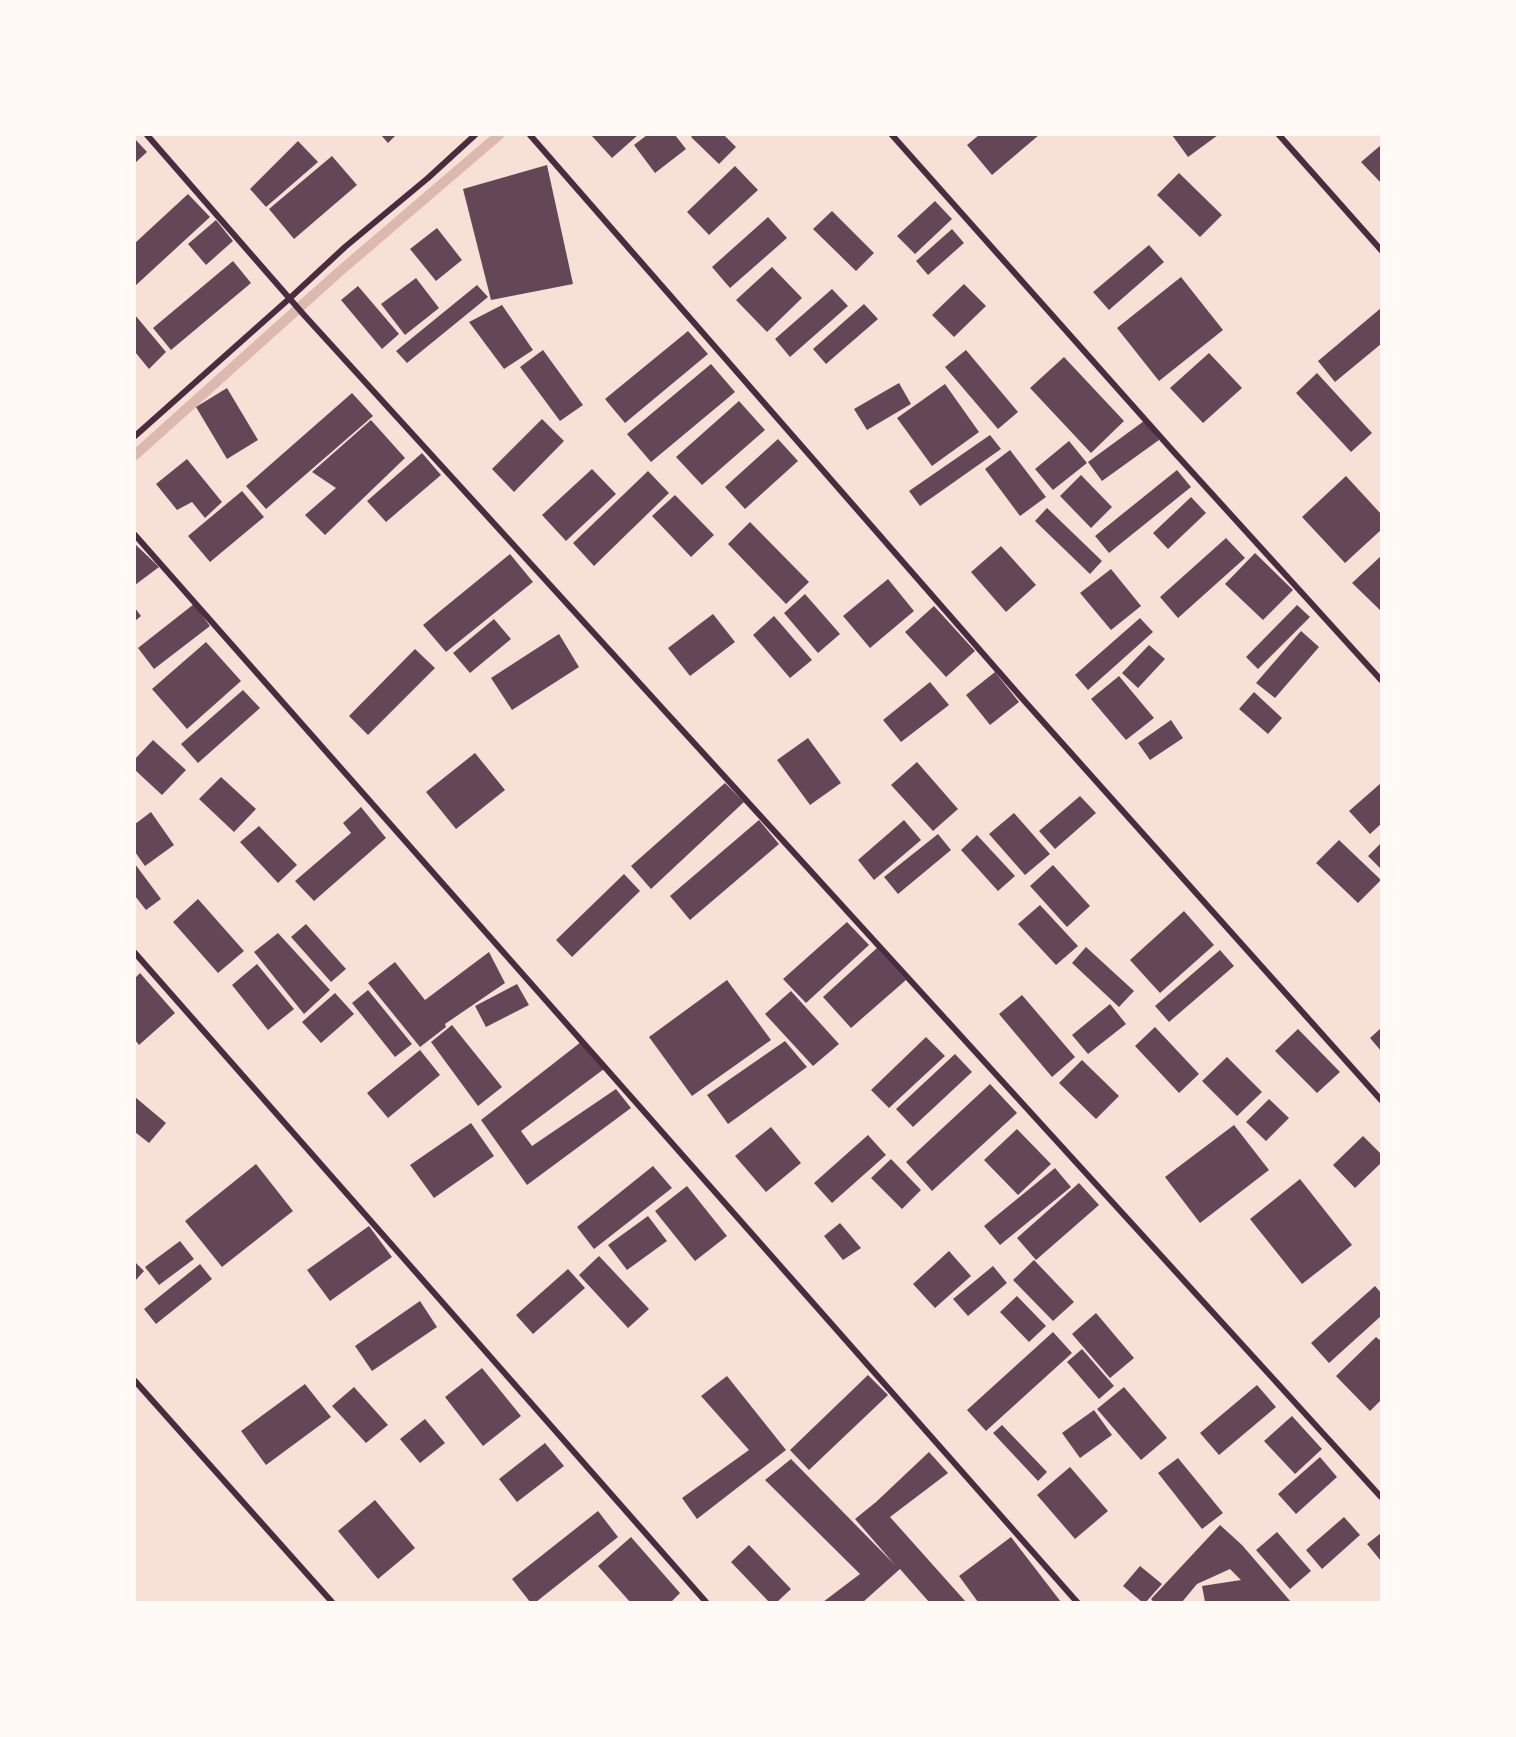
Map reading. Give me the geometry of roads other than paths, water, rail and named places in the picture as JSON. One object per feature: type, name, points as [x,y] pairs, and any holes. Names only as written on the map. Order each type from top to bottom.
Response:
[{"type":"street","points":[[147,135],[304,315],[1381,1497]]},
{"type":"street","points":[[135,436],[345,247],[475,135]]},
{"type":"street","points":[[530,135],[1012,687],[1381,1100]]},
{"type":"street","points":[[892,135],[1173,451],[1381,680]]},
{"type":"street","points":[[1279,135],[1381,250]]},
{"type":"street","points":[[135,535],[1077,1602]]},
{"type":"street","points":[[135,953],[706,1602]]},
{"type":"street","points":[[135,1380],[332,1602]]},
{"type":"waterway","points":[[135,455],[339,272],[499,135]]}]
